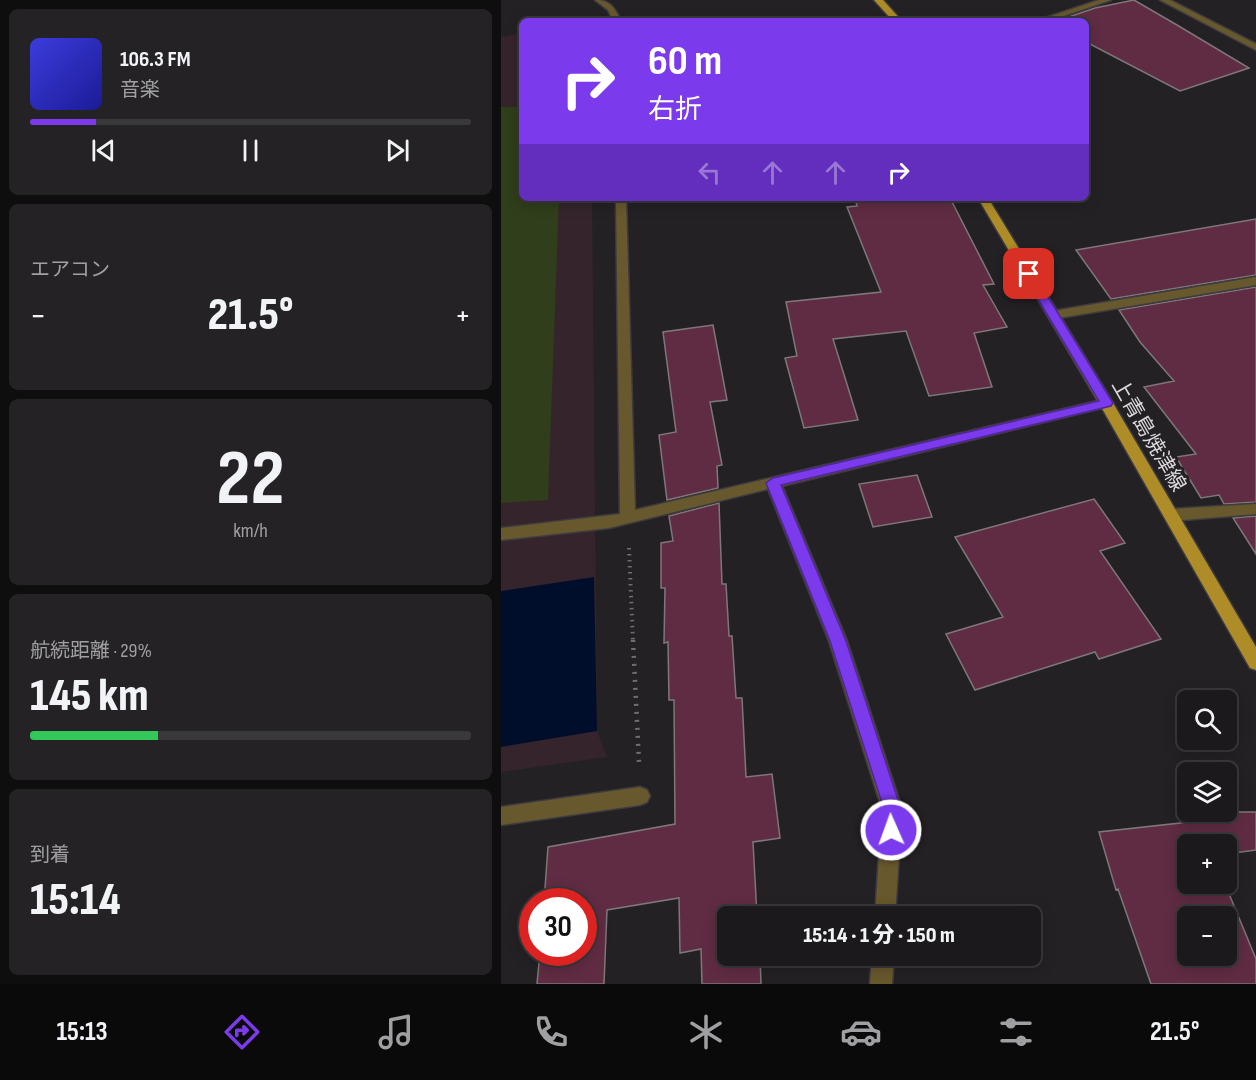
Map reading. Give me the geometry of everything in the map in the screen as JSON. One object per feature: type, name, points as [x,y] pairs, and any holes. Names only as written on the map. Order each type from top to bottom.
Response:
[{"type":"main road","points":[[878,0],[895,18]]},
{"type":"main road","name":"上青島焼津線","points":[[985,201],[1106,403],[1256,663]]},
{"type":"street","points":[[599,0],[611,9],[616,18]]},
{"type":"street","points":[[1050,18],[1107,0]]},
{"type":"street","points":[[1164,0],[1256,47]]},
{"type":"street","points":[[621,201],[628,517]]},
{"type":"street","points":[[1053,315],[1256,281]]},
{"type":"street","points":[[501,534],[628,517],[1106,403]]},
{"type":"street","points":[[773,483],[838,641],[892,809],[886,906]]},
{"type":"street","points":[[1171,515],[1256,509]]},
{"type":"street","points":[[501,816],[640,796]]},
{"type":"street","points":[[881,984],[882,966]]},
{"type":"path","points":[[628,517],[640,796]]},
{"type":"shaded area","points":[[519,34],[519,201],[592,201],[597,731],[607,757],[501,772],[501,37]]},
{"type":"green space","points":[[501,107],[519,107],[519,201],[559,201],[548,500],[501,503]]},
{"type":"water","points":[[594,577],[597,731],[501,747],[501,591]]},
{"type":"building","points":[[1134,0],[1249,68],[1180,91],[1089,44],[1089,18],[1066,18],[1095,8]]},
{"type":"building","points":[[856,201],[952,201],[994,284],[983,285],[1007,327],[974,333],[992,387],[929,396],[906,331],[833,339],[858,420],[804,428],[785,358],[797,356],[786,302],[881,292],[847,207],[857,206]]},
{"type":"building","points":[[1256,219],[1256,275],[1111,299],[1076,250]]},
{"type":"building","points":[[1256,287],[1256,502],[1224,504],[1219,495],[1201,498],[1176,457],[1196,454],[1144,387],[1174,381],[1140,342],[1119,310]]},
{"type":"building","points":[[713,325],[727,400],[710,402],[722,465],[717,466],[718,488],[667,500],[659,435],[676,432],[663,332]]},
{"type":"building","points":[[917,475],[932,517],[873,527],[859,484]]},
{"type":"building","points":[[1094,499],[1125,543],[1100,551],[1161,639],[1099,659],[1095,652],[975,690],[946,634],[1003,617],[955,537]]},
{"type":"building","points":[[719,503],[722,584],[726,584],[736,698],[742,698],[746,777],[772,774],[780,838],[753,842],[756,906],[717,906],[717,966],[760,966],[761,984],[702,984],[701,949],[680,953],[679,898],[607,910],[604,984],[537,984],[539,966],[597,966],[597,888],[545,888],[548,847],[675,824],[674,700],[669,700],[668,642],[664,643],[665,588],[661,588],[661,543],[673,541],[669,516]]},
{"type":"building","points":[[1256,516],[1256,554],[1233,518]]},
{"type":"building","points":[[1237,812],[1256,812],[1256,850],[1237,853],[1237,834],[1177,834],[1177,894],[1229,894],[1234,906],[1177,906],[1177,966],[1237,966],[1237,913],[1256,959],[1256,984],[1151,984],[1118,889],[1116,890],[1099,832],[1189,822],[1237,822]]},
{"type":"route","points":[[891,830],[892,809],[838,641],[773,483],[1106,403],[1029,274]]}]
